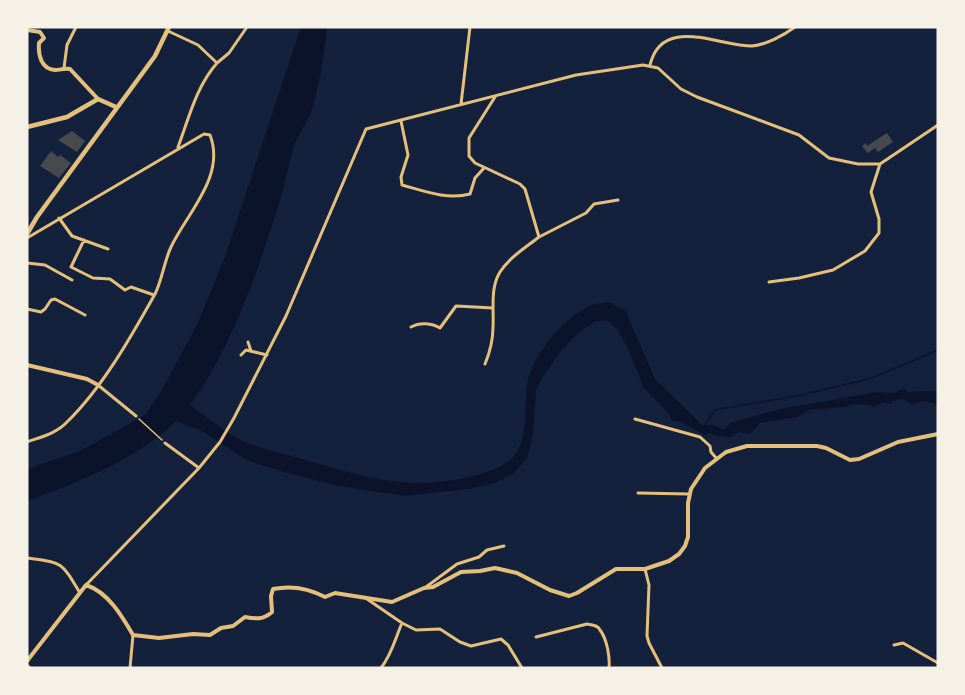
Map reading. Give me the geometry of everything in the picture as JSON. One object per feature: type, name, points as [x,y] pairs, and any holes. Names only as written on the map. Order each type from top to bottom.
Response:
[{"type":"main road","points":[[28,232],[155,56],[168,29]]},
{"type":"main road","points":[[27,127],[67,117],[98,99],[116,107]]},
{"type":"street","points":[[64,69],[68,45],[76,27]]},
{"type":"street","points":[[177,149],[198,90],[208,73],[230,53],[247,27]]},
{"type":"street","points":[[461,104],[470,27]]},
{"type":"street","points":[[650,65],[655,50],[667,40],[698,36],[751,46],[786,34],[795,27]]},
{"type":"street","points":[[168,29],[198,45],[218,63]]},
{"type":"street","points":[[27,30],[42,34],[44,38],[39,43],[38,53],[45,66],[52,70],[64,69],[74,73],[98,99]]},
{"type":"street","points":[[27,661],[86,585],[199,468],[220,442],[290,307],[366,129],[576,75],[650,65],[658,68],[681,89],[799,135],[829,158],[858,164],[880,164],[938,125]]},
{"type":"street","points":[[496,96],[469,138],[468,156],[475,164],[520,184],[525,189],[539,237]]},
{"type":"street","points":[[401,121],[408,155],[401,177],[402,185],[458,197],[470,194],[475,178],[484,168]]},
{"type":"street","points":[[27,442],[58,430],[68,421],[98,385],[154,295],[171,246],[210,177],[214,164],[214,146],[210,135],[204,134],[59,218],[28,232]]},
{"type":"street","points":[[769,282],[833,270],[865,251],[879,233],[879,219],[871,192],[880,164]]},
{"type":"street","points":[[485,364],[491,350],[494,288],[500,273],[515,255],[539,237],[586,213],[594,204],[618,200]]},
{"type":"street","points":[[59,218],[72,236],[108,249]]},
{"type":"street","points":[[84,240],[71,267],[93,278],[110,279],[125,290],[131,287],[154,295]]},
{"type":"street","points":[[27,263],[45,265],[72,280]]},
{"type":"street","points":[[27,309],[41,312],[51,300],[55,299],[85,315]]},
{"type":"street","points":[[411,327],[415,324],[432,323],[440,328],[456,306],[494,308]]},
{"type":"street","points":[[248,342],[251,351]]},
{"type":"street","points":[[241,356],[246,350],[267,355]]},
{"type":"street","points":[[27,365],[87,379],[98,385],[136,416]]},
{"type":"street","points":[[635,419],[700,437],[710,446],[711,452],[717,459]]},
{"type":"street","points":[[424,588],[433,587],[461,572],[495,568],[517,573],[550,590],[569,596],[616,569],[645,569],[669,561],[685,546],[688,537],[687,503],[697,478],[717,459],[736,448],[817,446],[850,460],[859,459],[898,442],[938,434]]},
{"type":"street","points":[[165,443],[199,468]]},
{"type":"street","points":[[638,493],[689,494]]},
{"type":"street","points":[[133,635],[159,638],[193,634],[210,635],[220,628],[233,626],[245,617],[260,619],[267,617],[272,612],[273,590],[286,586],[311,590],[325,597],[335,593],[392,602],[424,588],[457,564],[479,557],[487,550],[504,546]]},
{"type":"street","points":[[27,558],[56,562],[64,568],[80,593]]},
{"type":"street","points":[[645,569],[649,585],[647,636],[662,668]]},
{"type":"street","points":[[86,585],[119,610],[133,635],[130,668]]},
{"type":"street","points":[[367,599],[416,630],[440,629],[471,646],[501,639],[508,645],[522,668]]},
{"type":"street","points":[[381,668],[392,652],[402,623]]},
{"type":"street","points":[[536,637],[580,625],[595,625],[600,628],[609,656],[609,668]]},
{"type":"street","points":[[894,645],[903,643],[938,663]]},
{"type":"path","points":[[136,416],[165,443]]},
{"type":"water","points":[[301,27],[327,27],[314,101],[309,117],[293,149],[273,223],[243,306],[219,358],[190,405],[233,435],[267,450],[384,480],[425,483],[453,480],[483,473],[507,463],[519,448],[524,429],[528,380],[543,348],[568,320],[578,313],[590,306],[609,302],[625,310],[655,379],[702,425],[714,425],[724,430],[730,423],[780,409],[877,392],[894,393],[904,388],[908,392],[938,391],[938,403],[936,405],[922,402],[913,405],[903,399],[892,401],[891,404],[883,402],[875,407],[863,404],[808,410],[798,417],[760,423],[750,434],[739,432],[731,437],[709,433],[705,435],[681,422],[673,421],[644,388],[617,329],[607,320],[596,321],[578,333],[560,352],[544,375],[536,390],[533,434],[527,458],[513,474],[495,483],[469,489],[405,496],[339,486],[247,460],[202,431],[176,421],[143,448],[125,459],[27,501],[27,469],[80,451],[145,415],[160,393],[197,325],[225,257]]},
{"type":"building","points":[[72,131],[85,141],[77,152],[58,140]]},
{"type":"building","points":[[887,133],[893,142],[878,152],[875,148],[868,153],[862,146],[866,143],[867,146]]},
{"type":"building","points":[[51,151],[71,163],[59,178],[40,166]]},
{"type":"waterway","points":[[705,425],[715,410],[802,395],[872,378],[938,350]]}]
